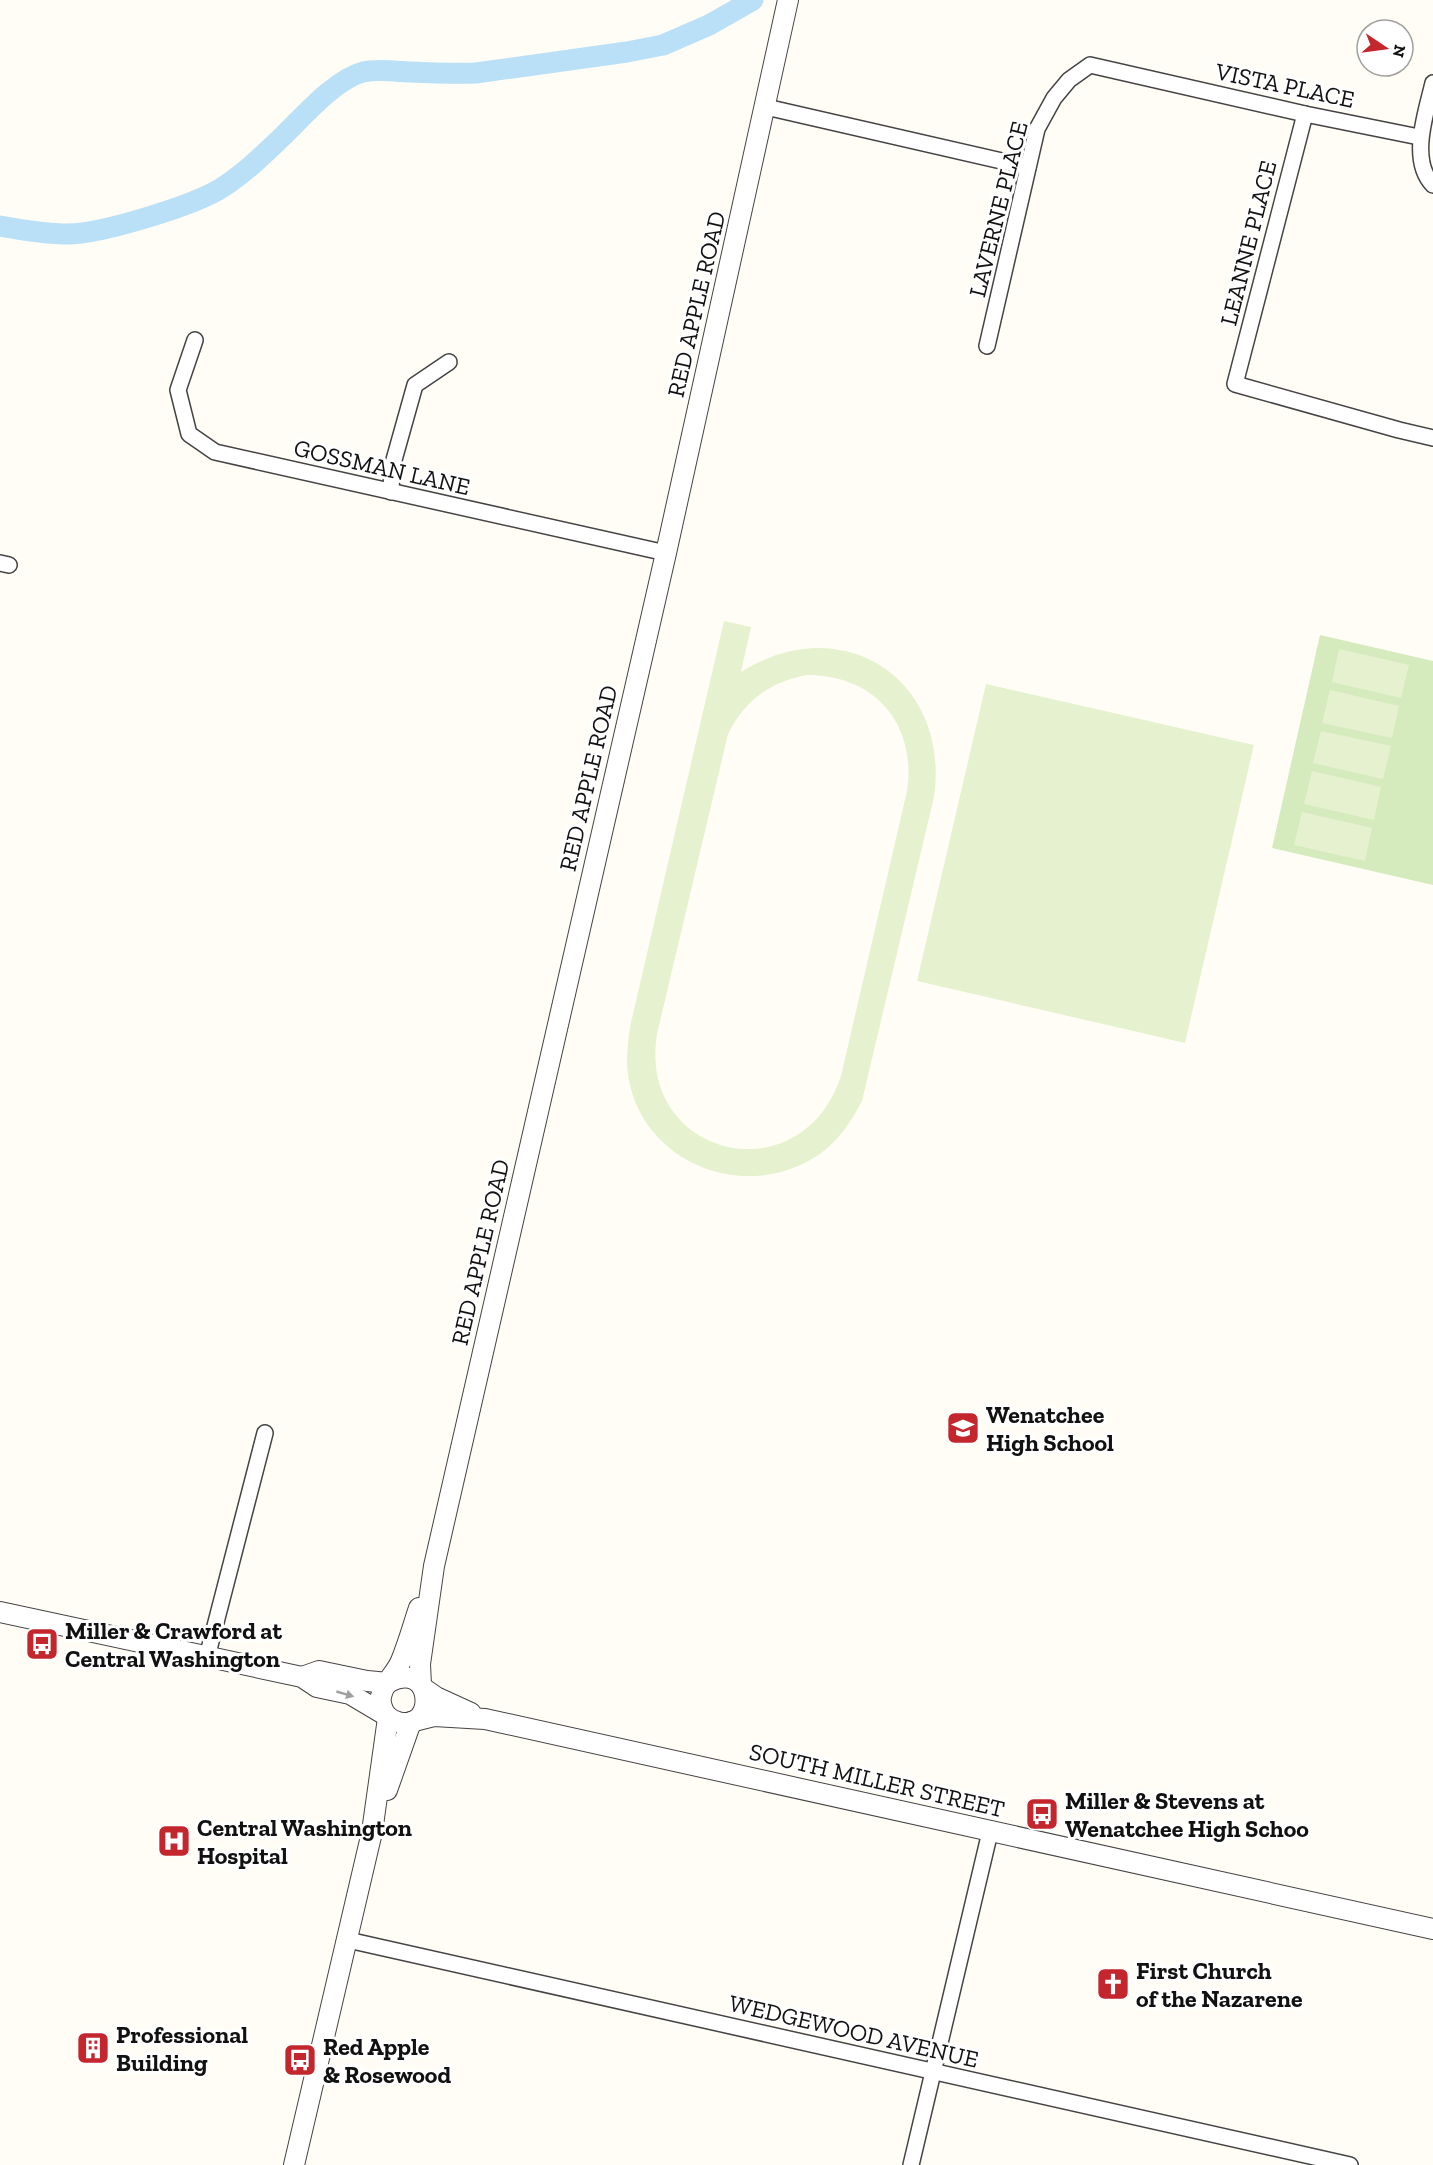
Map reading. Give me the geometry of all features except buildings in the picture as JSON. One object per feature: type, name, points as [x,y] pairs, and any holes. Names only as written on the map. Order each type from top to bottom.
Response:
[{"type":"street","name":"RED APPLE ROAD","points":[[422,1687],[420,1664],[434,1566],[666,554],[788,0]]},
{"type":"street","name":"VISTA PLACE","points":[[1090,65],[1305,114],[1419,137]]},
{"type":"street","name":"LAVERNE PLACE","points":[[987,346],[1037,129],[1054,98],[1068,80],[1090,65]]},
{"type":"street","points":[[1433,83],[1419,137],[1425,177],[1433,185]]},
{"type":"street","points":[[766,107],[1028,167]]},
{"type":"street","name":"LEANNE PLACE","points":[[1305,114],[1235,384],[1433,438]]},
{"type":"street","name":"GOSSMAN LANE","points":[[195,340],[178,390],[189,434],[215,452],[666,554]]},
{"type":"street","points":[[391,492],[392,467],[415,385],[449,362]]},
{"type":"street","points":[[207,1657],[265,1433]]},
{"type":"street","name":"RED APPLE ROAD","points":[[389,1683],[400,1663],[434,1566]]},
{"type":"street","points":[[0,1612],[302,1677],[317,1687],[350,1694],[387,1717],[403,1723],[412,1721],[423,1713],[426,1707],[427,1699],[422,1687],[410,1678],[403,1677],[389,1683],[366,1681],[319,1671],[302,1677]]},
{"type":"street","points":[[294,2165],[372,1832],[387,1717],[381,1704],[381,1696],[389,1683]]},
{"type":"street","name":"SOUTH MILLER STREET","points":[[422,1687],[436,1697],[485,1719]]},
{"type":"street","name":"SOUTH MILLER STREET","points":[[412,1721],[434,1716],[485,1719],[1433,1929]]},
{"type":"street","points":[[372,1832],[412,1721]]},
{"type":"street","points":[[911,2165],[990,1832]]},
{"type":"street","name":"WEDGEWOOD AVENUE","points":[[348,1940],[1350,2165]]},
{"type":"green space","points":[[724,621],[751,627],[741,672],[779,654],[816,648],[851,652],[882,666],[907,689],[925,719],[935,755],[934,797],[862,1101],[847,1126],[820,1154],[782,1172],[751,1176],[721,1173],[692,1163],[667,1146],[647,1124],[633,1096],[627,1064],[630,1027]],"holes":[[[807,675],[831,677],[853,684],[871,694],[886,708],[898,725],[905,745],[908,767],[907,791],[841,1076],[821,1114],[793,1138],[760,1148],[726,1146],[696,1133],[672,1109],[658,1076],[657,1034],[728,734],[742,711],[770,688],[781,682]]]},
{"type":"green space","points":[[1320,635],[1433,661],[1433,885],[1272,848]]},
{"type":"green space","points":[[1339,649],[1409,665],[1401,698],[1332,682]]},
{"type":"green space","points":[[986,684],[1254,745],[1185,1043],[917,981]]},
{"type":"green space","points":[[1330,690],[1399,706],[1392,738],[1322,723]]},
{"type":"green space","points":[[1321,731],[1391,746],[1383,779],[1313,763]]},
{"type":"green space","points":[[1312,771],[1381,787],[1374,820],[1304,804]]},
{"type":"green space","points":[[1302,812],[1372,828],[1365,861],[1294,845]]},
{"type":"waterway","points":[[0,226],[51,233],[83,233],[124,224],[192,202],[223,187],[239,176],[330,91],[352,76],[363,72],[379,70],[476,73],[627,52],[663,45],[709,25],[753,0]]},
{"type":"place","name":"Wenatchee High School","points":[[963,1428]]},
{"type":"place","name":"Miller & Crawford at Central Washington","points":[[42,1644]]},
{"type":"place","name":"Miller & Stevens at Wenatchee High Schoo","points":[[1042,1814]]},
{"type":"place","name":"Central Washington Hospital","points":[[174,1841]]},
{"type":"place","name":"First Church of the Nazarene","points":[[1113,1984]]},
{"type":"place","name":"Professional Building","points":[[93,2048]]},
{"type":"place","name":"Red Apple & Rosewood","points":[[300,2060]]}]
